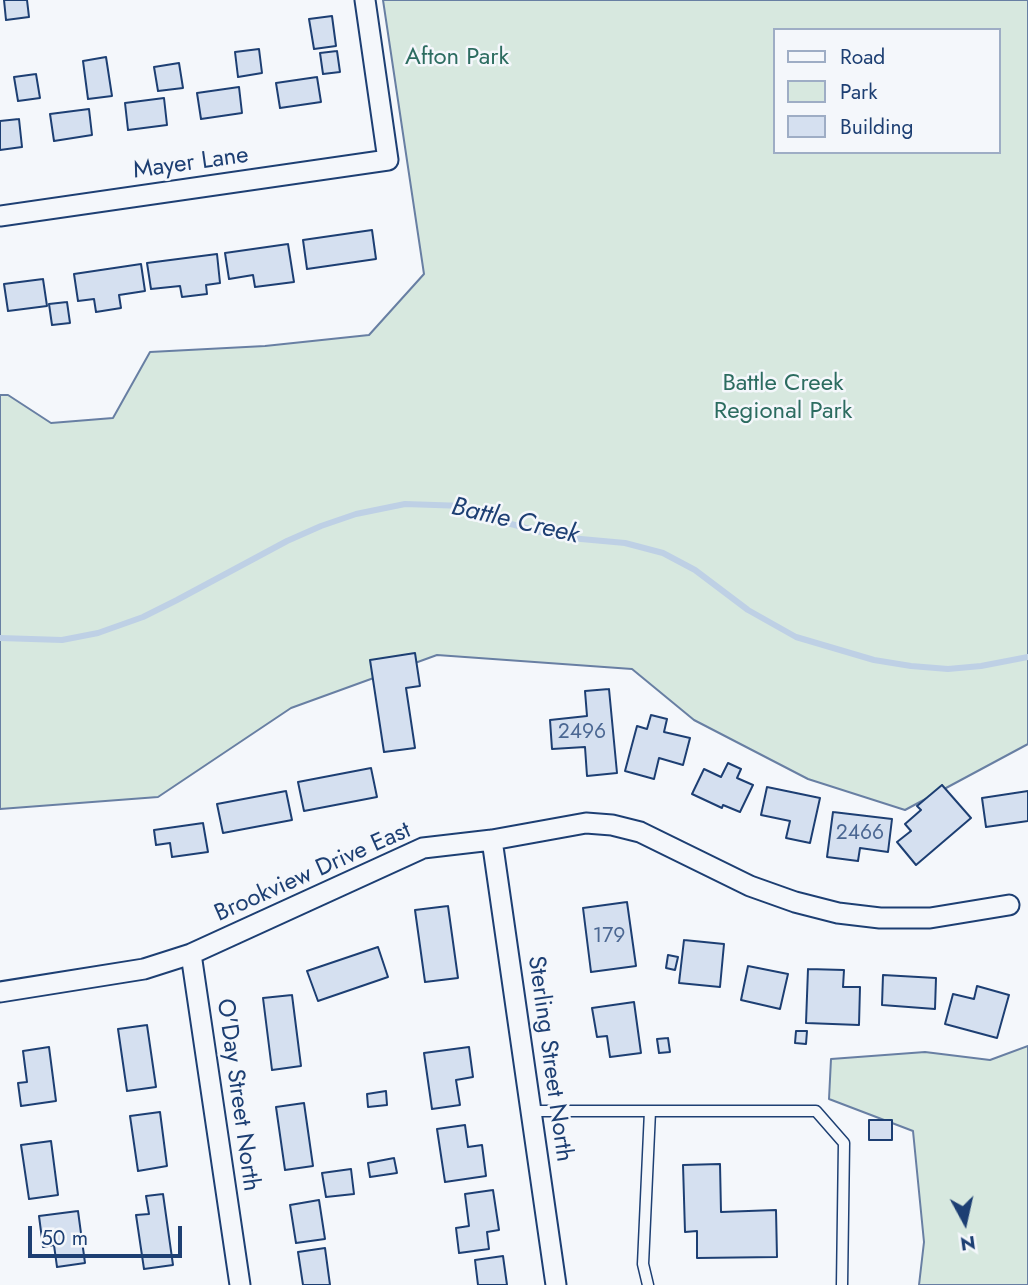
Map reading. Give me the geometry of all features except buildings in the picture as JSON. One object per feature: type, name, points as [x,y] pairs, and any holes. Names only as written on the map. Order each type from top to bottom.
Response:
[{"type":"street","name":"Mayer Lane","points":[[0,216],[388,160],[365,0]]},
{"type":"street","name":"Brookview Drive East","points":[[0,992],[144,969],[191,954],[423,848],[492,840],[586,823],[612,824],[640,832],[750,886],[838,914],[880,918],[930,918],[1009,905]]},
{"type":"street","name":"Sterling Street North","points":[[492,840],[556,1285]]},
{"type":"street","name":"O'Day Street North","points":[[191,954],[240,1285]]},
{"type":"lane","points":[[531,1111],[816,1111],[844,1143],[842,1285]]},
{"type":"lane","points":[[648,1285],[643,1264],[650,1111]]},
{"type":"green space","points":[[383,0],[1028,0],[1028,744],[905,810],[808,779],[694,720],[632,669],[437,655],[291,708],[158,797],[0,809],[0,395],[8,395],[51,423],[113,418],[150,352],[265,346],[369,335],[424,274]]},
{"type":"green space","points":[[1028,1046],[1028,1285],[919,1285],[924,1242],[913,1131],[829,1099],[831,1059],[925,1052],[990,1060]]},
{"type":"waterway","name":"Battle Creek","points":[[0,638],[62,640],[98,633],[143,617],[287,541],[321,526],[356,514],[405,504],[465,506],[500,521],[559,537],[625,543],[663,553],[695,570],[748,610],[796,637],[874,660],[948,669],[1028,657]]},
{"type":"park label","name":"Afton Park","points":[[457,58]]},
{"type":"park label","name":"Battle Creek Regional Park","points":[[783,398]]}]
